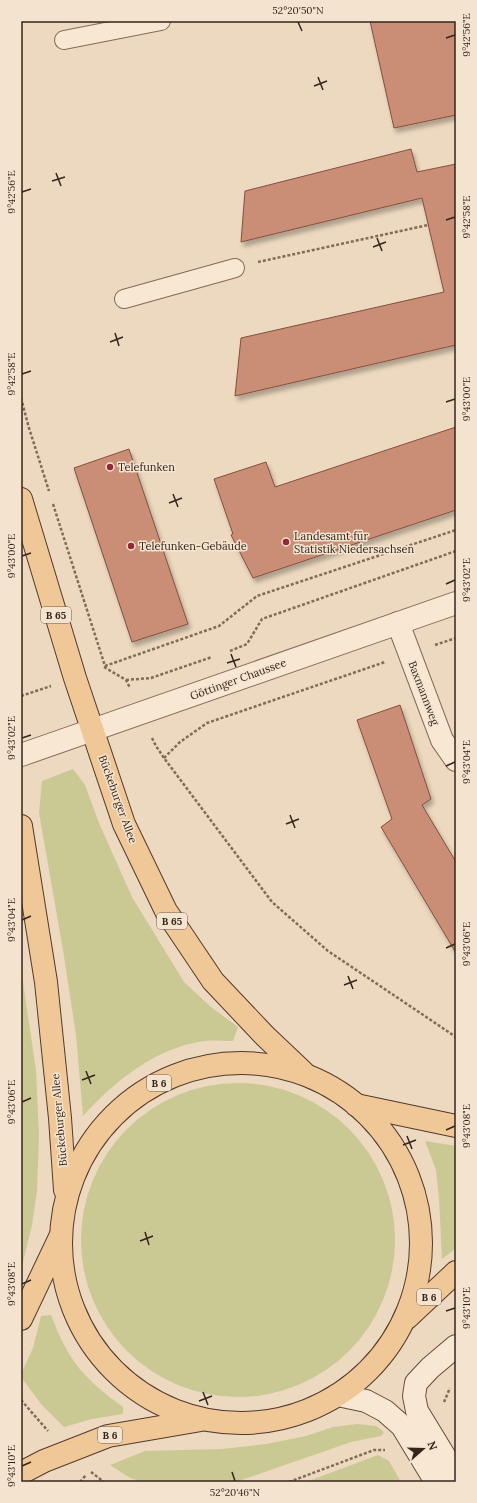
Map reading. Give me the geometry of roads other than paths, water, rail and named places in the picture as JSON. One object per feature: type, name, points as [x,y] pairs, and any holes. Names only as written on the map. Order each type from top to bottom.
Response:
[{"type":"main road","name":"Bückeburger Allee","points":[[21,499],[75,678],[124,824],[166,911],[212,981],[264,1036],[307,1075]]},
{"type":"main road","name":"Bückeburger Allee","points":[[21,826],[46,982],[60,1118],[66,1199]]},
{"type":"main road","name":"B 6","points":[[240,1062],[274,1066],[307,1075],[337,1090],[356,1105],[380,1129],[408,1175],[413,1189],[420,1222],[420,1256],[415,1290],[403,1322],[386,1350],[364,1374],[338,1395],[307,1410],[274,1420],[240,1423],[206,1420],[171,1409],[145,1394],[117,1372],[89,1339],[73,1306],[63,1271],[61,1234],[66,1199],[77,1169],[94,1138],[122,1107],[142,1091],[167,1079],[206,1066],[240,1062]]},
{"type":"main road","name":"B 6","points":[[356,1105],[456,1126]]},
{"type":"main road","name":"B 6","points":[[21,1319],[61,1234]]},
{"type":"main road","name":"B 6","points":[[403,1322],[456,1272]]},
{"type":"main road","name":"B 6","points":[[21,1473],[44,1461],[108,1436],[206,1420]]},
{"type":"street","name":"Göttinger Chaussee","points":[[21,755],[456,603]]},
{"type":"street","name":"Baxmannweg","points":[[398,623],[442,740],[456,760]]},
{"type":"street","points":[[456,1346],[430,1368],[416,1383],[414,1396],[417,1412],[456,1475]]},
{"type":"street","points":[[338,1395],[366,1401],[385,1411],[402,1426],[436,1482]]},
{"type":"lane","points":[[64,40],[161,21]]},
{"type":"lane","points":[[124,299],[235,268]]},
{"type":"place","name":"Telefunken","points":[[110,467]]},
{"type":"place","name":"Landesamt für Statistik Niedersachsen","points":[[286,542]]},
{"type":"place","name":"Telefunken-Gebäude","points":[[131,546]]}]
